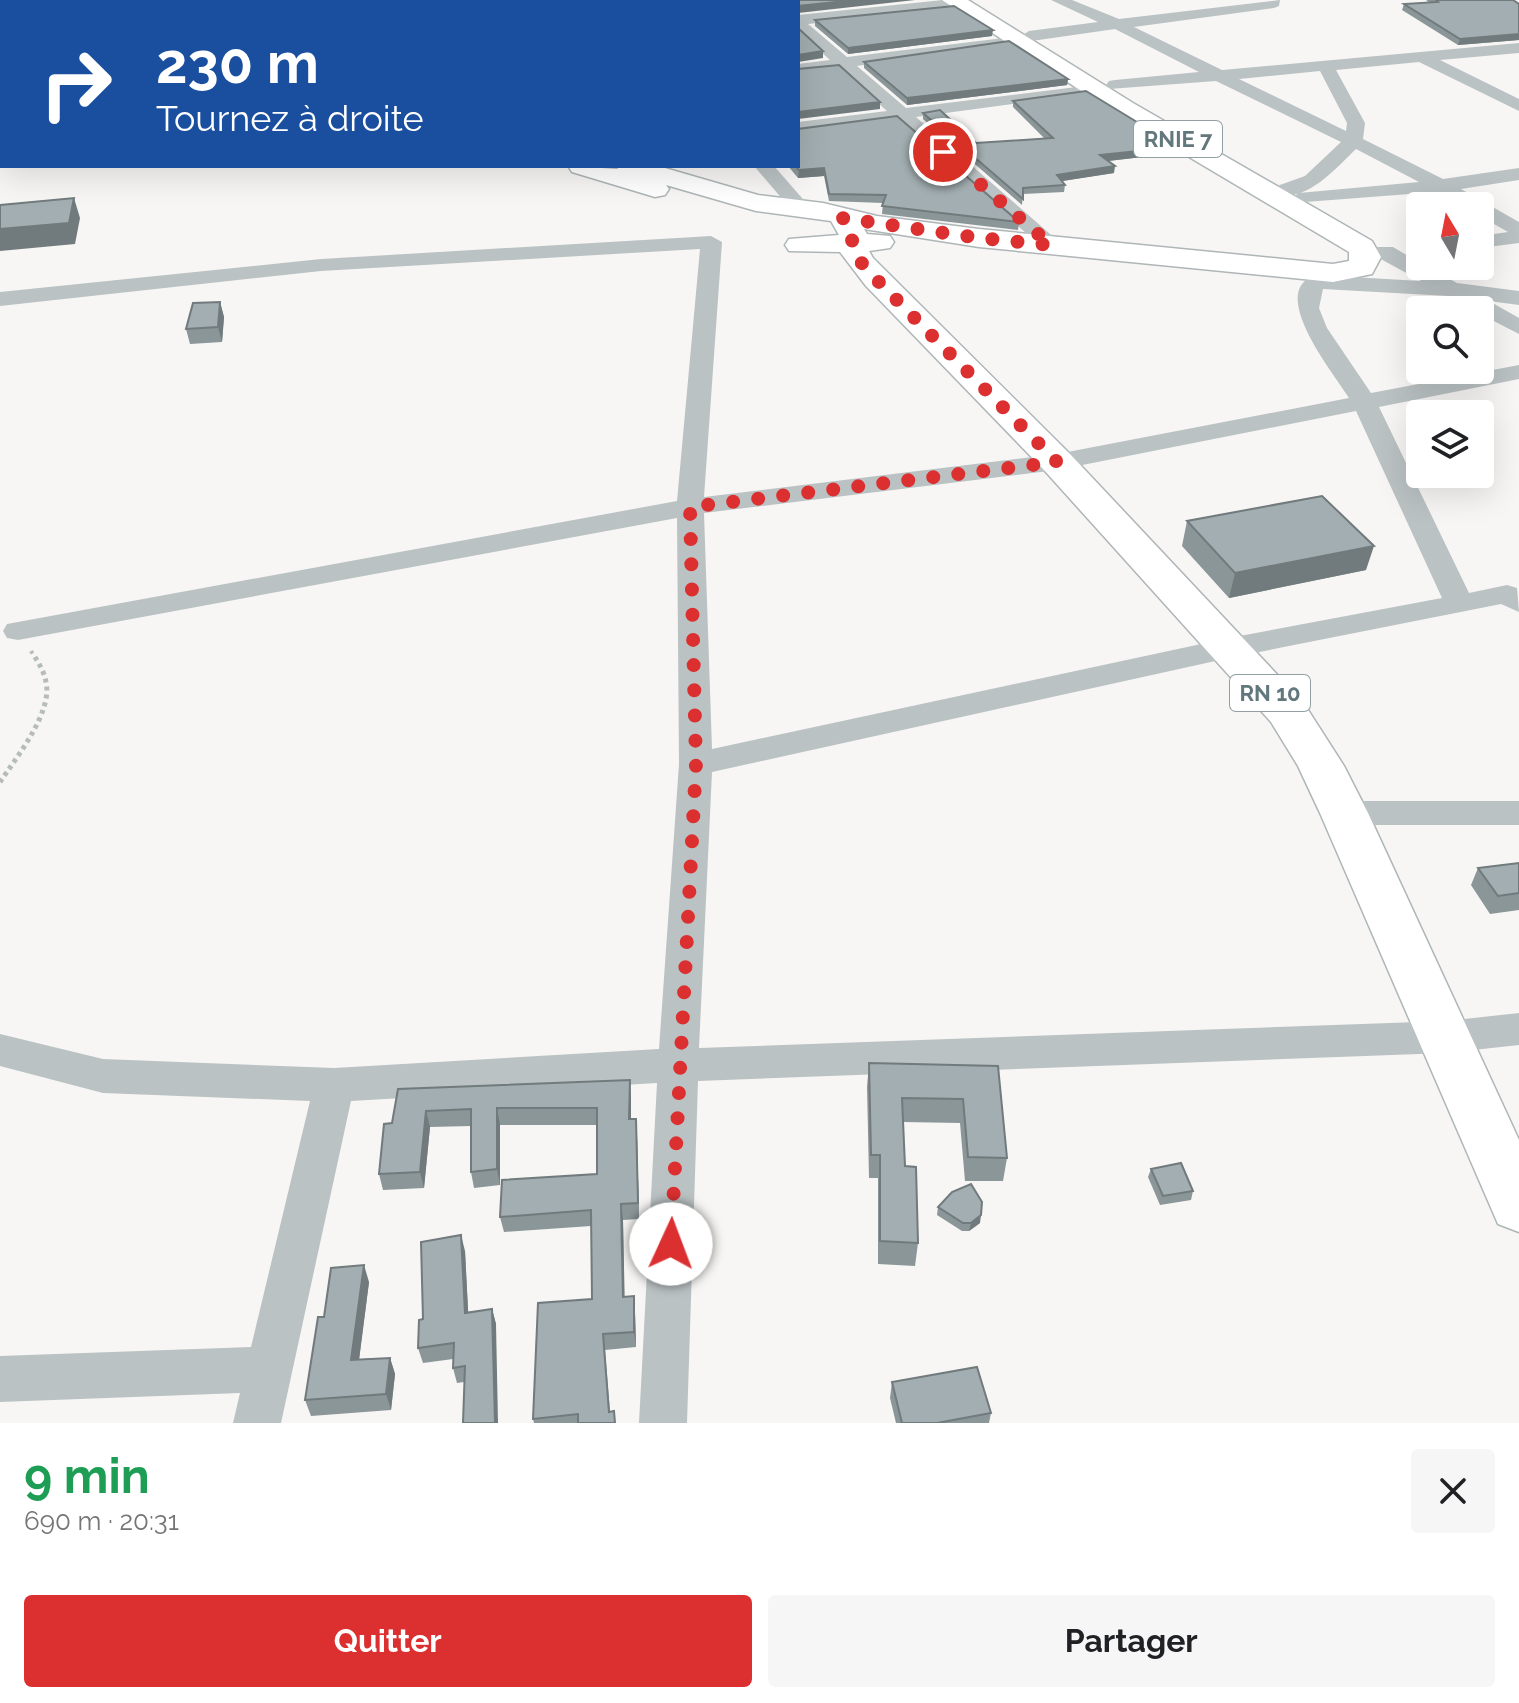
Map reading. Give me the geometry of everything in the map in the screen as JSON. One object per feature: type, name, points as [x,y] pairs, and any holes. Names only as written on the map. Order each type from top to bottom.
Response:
[{"type":"main road","name":"RNIE 7","points":[[959,1],[1105,87],[1362,247],[1366,257],[1361,268],[1337,278]]},
{"type":"main road","name":"RNIE 7","points":[[1105,87],[1385,252]]},
{"type":"main road","points":[[588,168],[720,208],[778,238],[847,230],[966,237],[1337,278]]},
{"type":"main road","points":[[636,168],[756,203],[802,210],[847,230],[942,243],[1337,278],[1385,271],[1391,262],[1385,252]]},
{"type":"main road","points":[[778,238],[761,224],[766,217],[802,210]]},
{"type":"main road","name":"RN 10","points":[[847,230],[854,253],[877,280],[1057,462],[1287,712],[1321,766],[1344,813],[1519,1205]]},
{"type":"main road","name":"RN 10","points":[[778,238],[827,251],[877,280]]},
{"type":"street","points":[[1059,0],[1119,25],[1329,131],[1354,140],[1451,192]]},
{"type":"street","points":[[800,22],[959,1]]},
{"type":"street","points":[[800,69],[1274,3]]},
{"type":"street","points":[[800,24],[1051,245]]},
{"type":"street","points":[[800,128],[1105,87],[1519,48]]},
{"type":"street","points":[[1425,59],[1519,106]]},
{"type":"street","points":[[1291,195],[1312,180],[1354,140],[1356,123],[1326,67]]},
{"type":"street","points":[[766,168],[802,210]]},
{"type":"street","points":[[1291,195],[1440,186],[1519,174]]},
{"type":"street","points":[[1494,216],[1519,230]]},
{"type":"street","points":[[1494,240],[1519,237]]},
{"type":"street","points":[[0,299],[321,265],[711,242],[690,507],[696,764],[678,1065],[663,1423]]},
{"type":"street","points":[[1385,252],[1406,250]]},
{"type":"street","points":[[1385,252],[1519,327]]},
{"type":"street","points":[[1337,278],[1457,290]]},
{"type":"street","points":[[1459,603],[1364,401],[1315,328],[1308,308],[1313,285],[1337,278],[1519,298]]},
{"type":"street","points":[[18,631],[690,507],[1057,462],[1519,372]]},
{"type":"street","points":[[696,764],[1229,648],[1459,603],[1515,596]]},
{"type":"street","points":[[1344,813],[1519,813]]},
{"type":"street","points":[[0,1050],[103,1076],[334,1085],[678,1065],[1446,1037],[1519,1029]]},
{"type":"street","points":[[257,1423],[334,1085]]},
{"type":"street","points":[[0,1379],[268,1369]]},
{"type":"path","points":[[0,782],[32,731],[48,690],[41,667],[18,631]]},
{"type":"building","points":[[800,0],[855,0],[800,6]]},
{"type":"building","points":[[1436,0],[1513,0],[1519,4],[1519,34],[1460,39],[1404,4],[1438,2]]},
{"type":"building","points":[[954,6],[993,30],[848,48],[815,20]]},
{"type":"building","points":[[800,30],[823,51],[800,55]]},
{"type":"building","points":[[1009,41],[1068,79],[907,98],[864,62]]},
{"type":"building","points":[[839,65],[880,102],[800,112],[800,69]]},
{"type":"building","points":[[1086,91],[1178,147],[1100,155],[1115,166],[1057,175],[1065,185],[1023,188],[1023,199],[923,113],[940,110],[976,143],[1053,138],[1013,101]]},
{"type":"building","points":[[897,116],[1019,222],[882,206],[886,195],[829,194],[824,168],[799,170],[797,168],[800,168],[800,129]]},
{"type":"building","points":[[74,198],[69,223],[0,229],[0,205]]},
{"type":"building","points":[[220,302],[218,327],[186,329],[193,303]]},
{"type":"building","points":[[1322,496],[1374,546],[1235,573],[1187,521]]},
{"type":"building","points":[[1519,863],[1519,893],[1498,896],[1478,868]]},
{"type":"building","points":[[869,1063],[998,1066],[1007,1158],[968,1157],[963,1099],[902,1098],[905,1166],[916,1167],[918,1243],[880,1241],[880,1155],[871,1155]]},
{"type":"building","points":[[630,1080],[629,1119],[636,1119],[638,1203],[621,1204],[623,1297],[634,1296],[634,1332],[603,1334],[609,1412],[614,1411],[615,1423],[578,1423],[578,1414],[533,1419],[538,1303],[592,1299],[591,1210],[500,1217],[502,1180],[597,1174],[597,1108],[497,1108],[497,1169],[471,1172],[471,1109],[426,1111],[420,1172],[379,1174],[384,1124],[392,1123],[398,1089]]},
{"type":"building","points":[[1181,1163],[1193,1191],[1163,1196],[1151,1169]]},
{"type":"building","points":[[971,1184],[982,1202],[981,1215],[971,1223],[963,1223],[938,1207],[952,1192]]},
{"type":"building","points":[[461,1235],[465,1313],[492,1309],[495,1423],[463,1423],[465,1366],[453,1368],[454,1343],[418,1348],[419,1320],[423,1319],[421,1242]]},
{"type":"building","points":[[364,1265],[351,1360],[390,1358],[386,1394],[305,1400],[318,1317],[324,1317],[331,1268]]},
{"type":"building","points":[[977,1367],[991,1413],[937,1423],[902,1423],[892,1382]]},
{"type":"route","points":[[671,1244],[696,764],[690,507],[1057,462],[854,253],[851,243],[853,234],[843,218],[1051,245],[943,152]]}]
